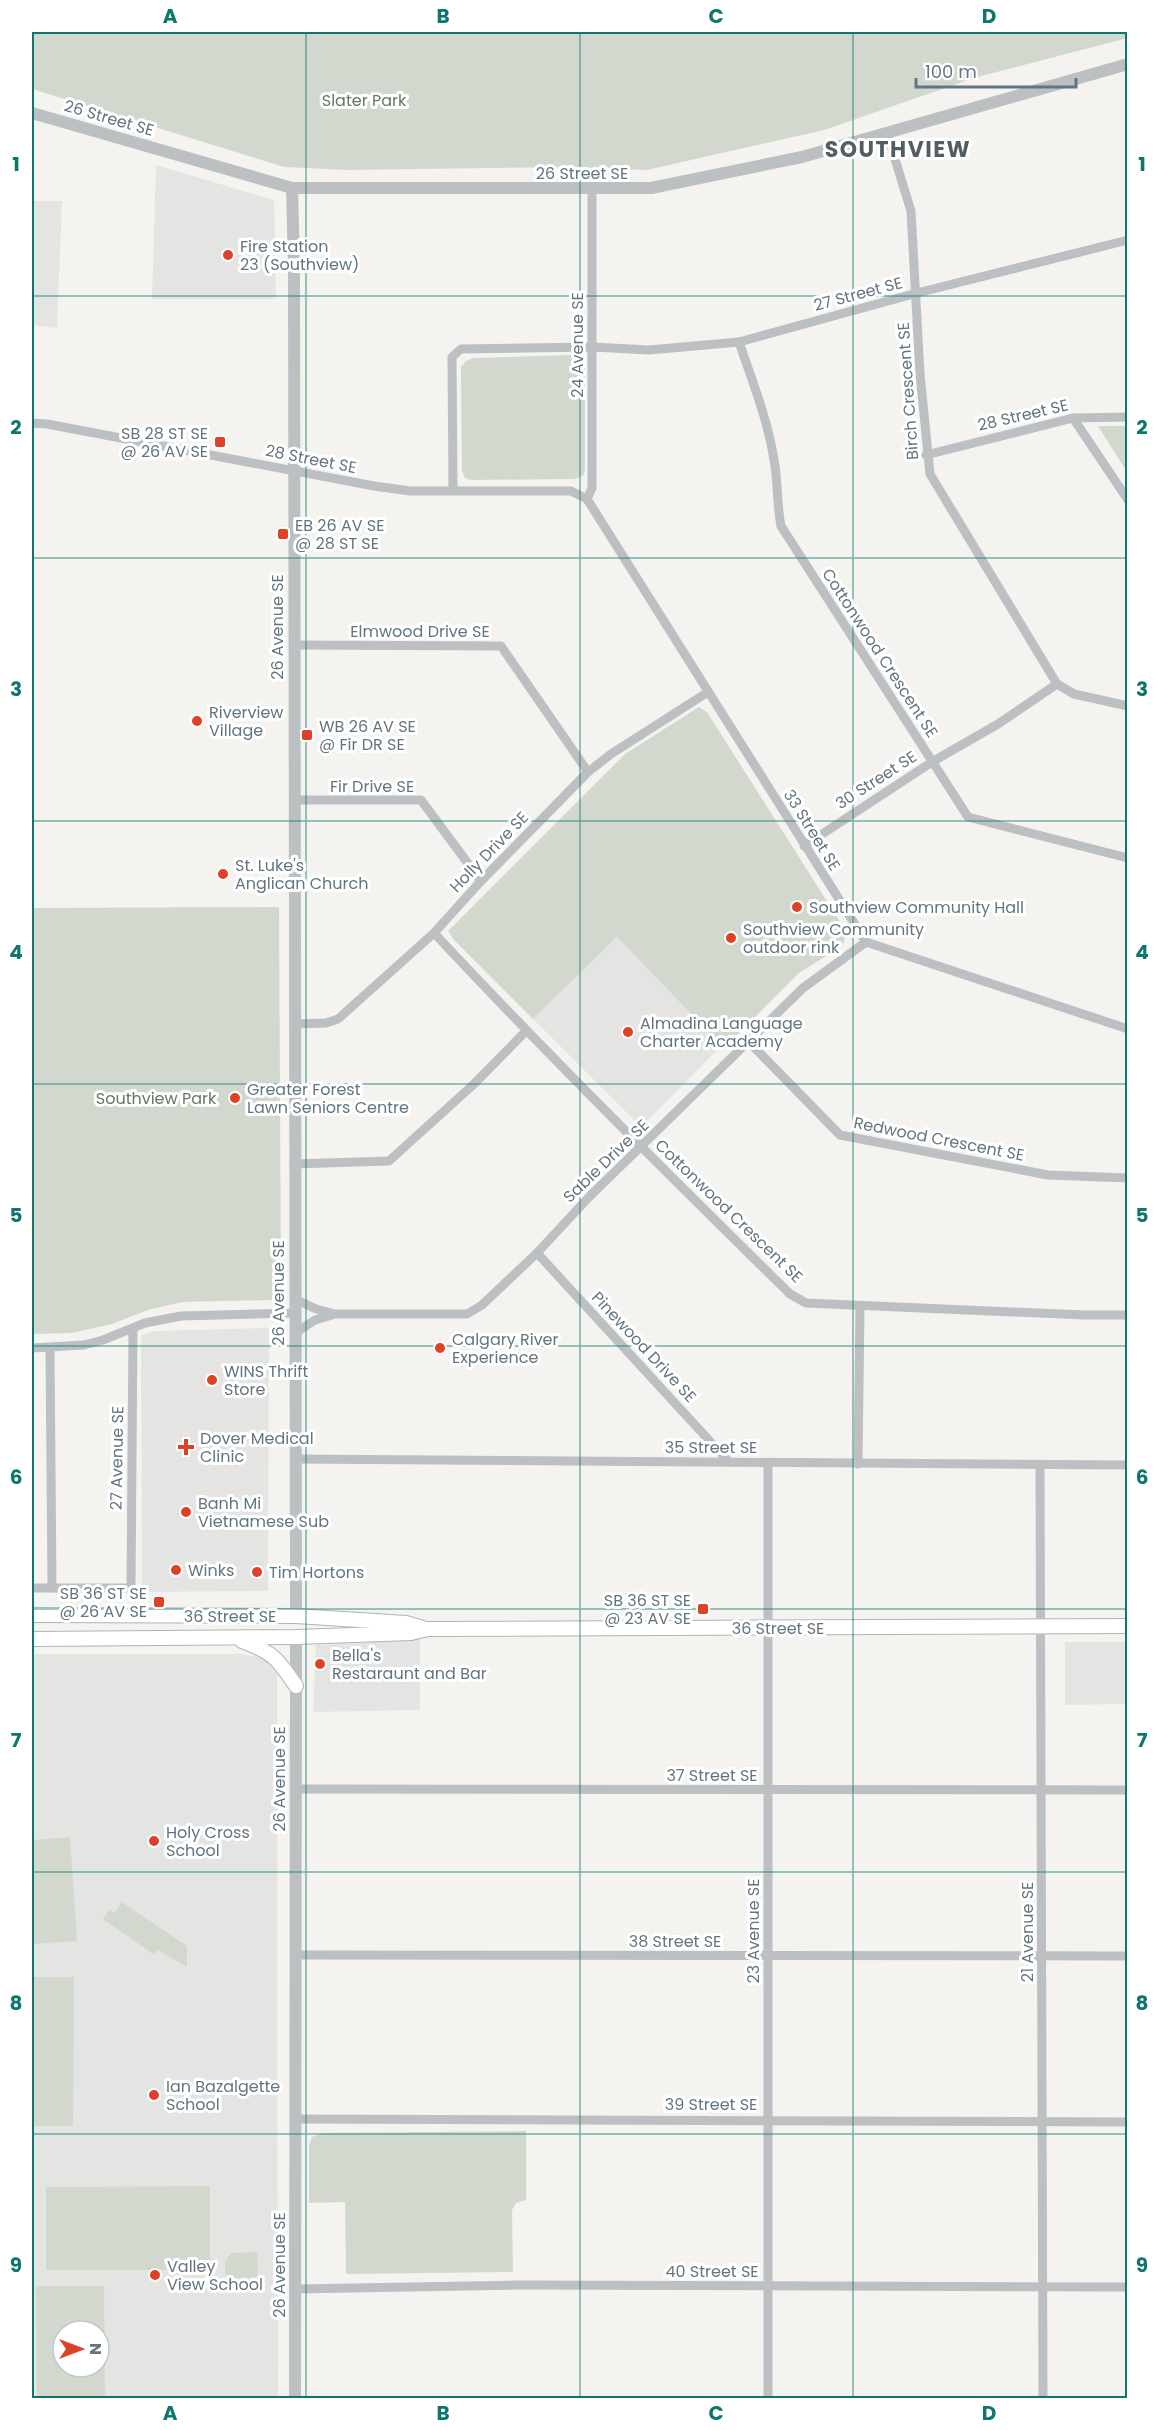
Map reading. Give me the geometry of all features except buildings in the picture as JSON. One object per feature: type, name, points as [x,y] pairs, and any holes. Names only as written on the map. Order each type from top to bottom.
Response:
[{"type":"main road","name":"36 Street SE","points":[[32,1615],[296,1616],[406,1623],[428,1629]]},
{"type":"main road","name":"36 Street SE","points":[[32,1639],[296,1637],[411,1633],[428,1629],[1128,1626]]},
{"type":"main road","points":[[234,1638],[265,1650],[277,1658],[296,1686]]},
{"type":"street","name":"26 Street SE","points":[[32,113],[292,188],[651,188],[802,157],[1128,64]]},
{"type":"street","name":"Birch Crescent SE","points":[[887,133],[911,211],[930,474],[1057,684]]},
{"type":"street","name":"26 Avenue SE","points":[[292,188],[295,800],[295,2398]]},
{"type":"street","name":"24 Avenue SE","points":[[587,499],[592,488],[592,189]]},
{"type":"street","name":"27 Street SE","points":[[453,490],[452,357],[460,349],[593,347],[649,350],[739,342],[917,293],[1128,240]]},
{"type":"street","name":"Cottonwood Crescent SE","points":[[739,342],[765,416],[775,467],[777,507],[782,526],[968,817],[1128,858]]},
{"type":"street","name":"28 Street SE","points":[[927,455],[1073,418],[1128,417]]},
{"type":"street","points":[[1073,418],[1128,500]]},
{"type":"street","name":"28 Street SE","points":[[32,423],[47,423],[294,471],[410,490],[571,491],[587,499]]},
{"type":"street","name":"33 Street SE","points":[[587,499],[866,942]]},
{"type":"street","name":"Elmwood Drive SE","points":[[294,645],[501,646],[588,772]]},
{"type":"street","name":"30 Street SE","points":[[804,846],[932,762],[998,724],[1057,684]]},
{"type":"street","points":[[1057,684],[1074,694],[1128,706]]},
{"type":"street","name":"Holly Drive SE","points":[[294,1024],[326,1023],[338,1019],[434,933],[481,880],[588,772],[611,754],[708,692]]},
{"type":"street","name":"Fir Drive SE","points":[[295,800],[421,800],[481,880]]},
{"type":"street","name":"Cottonwood Crescent SE","points":[[434,933],[526,1031],[641,1147],[790,1294],[806,1303],[1128,1315]]},
{"type":"street","points":[[866,942],[1128,1029]]},
{"type":"street","name":"Sable Drive SE","points":[[295,1299],[316,1310],[335,1314],[467,1314],[482,1305],[803,988],[866,942]]},
{"type":"street","points":[[294,1164],[389,1161],[474,1084],[526,1031]]},
{"type":"street","name":"Redwood Crescent SE","points":[[748,1042],[840,1135],[1048,1175],[1128,1178]]},
{"type":"street","name":"Pinewood Drive SE","points":[[537,1253],[729,1462]]},
{"type":"street","points":[[858,1464],[860,1306]]},
{"type":"street","points":[[32,1348],[50,1348],[103,1340],[145,1323],[181,1316],[295,1313]]},
{"type":"street","name":"Sable Drive SE","points":[[295,1333],[315,1320],[335,1314]]},
{"type":"street","name":"27 Avenue SE","points":[[52,1588],[131,1588],[133,1328]]},
{"type":"street","points":[[32,1588],[52,1588],[50,1348]]},
{"type":"street","name":"35 Street SE","points":[[295,1459],[1128,1465]]},
{"type":"street","name":"23 Avenue SE","points":[[768,1462],[768,2398]]},
{"type":"street","name":"21 Avenue SE","points":[[1040,1466],[1043,2398]]},
{"type":"street","name":"37 Street SE","points":[[296,1790],[1128,1790]]},
{"type":"street","name":"38 Street SE","points":[[295,1955],[1128,1956]]},
{"type":"street","name":"39 Street SE","points":[[295,2119],[1128,2122]]},
{"type":"street","name":"40 Street SE","points":[[296,2289],[519,2285],[1128,2287]]},
{"type":"shaded area","points":[[156,165],[274,200],[276,299],[152,299]]},
{"type":"shaded area","points":[[32,201],[62,201],[57,328],[32,325]]},
{"type":"shaded area","name":"Almadina Language Charter Academy","points":[[617,937],[722,1045],[644,1124],[639,1125],[533,1019]]},
{"type":"shaded area","points":[[269,1328],[268,1591],[142,1592],[141,1335],[156,1331]]},
{"type":"shaded area","points":[[420,1639],[420,1710],[313,1712],[316,1645]]},
{"type":"shaded area","points":[[1065,1642],[1127,1642],[1127,1704],[1065,1705]]},
{"type":"shaded area","points":[[32,1654],[240,1654],[265,1658],[277,1672],[278,2398],[32,2398]]},
{"type":"green space","name":"Slater Park","points":[[32,32],[1127,32],[1128,38],[974,78],[824,130],[647,170],[569,167],[347,170],[284,167],[32,89]]},
{"type":"green space","points":[[575,355],[582,358],[585,365],[585,471],[583,476],[574,479],[470,480],[465,478],[462,471],[461,367],[466,361],[473,358]]},
{"type":"green space","points":[[1098,426],[1127,426],[1127,472]]},
{"type":"green space","points":[[699,707],[707,712],[847,933],[842,946],[799,973],[724,1048],[617,937],[533,1019],[454,940],[448,931],[625,754]]},
{"type":"green space","name":"Southview Park","points":[[279,907],[281,1288],[271,1300],[182,1302],[148,1310],[112,1324],[72,1333],[32,1334],[32,908]]},
{"type":"green space","points":[[70,1837],[77,1941],[32,1944],[32,1840]]},
{"type":"green space","points":[[122,1902],[187,1946],[187,1967],[158,1950],[153,1954],[103,1919],[109,1910],[114,1913]]},
{"type":"green space","points":[[32,1977],[74,1977],[73,2126],[32,2126]]},
{"type":"green space","points":[[526,2131],[526,2200],[516,2203],[512,2210],[513,2272],[346,2274],[345,2202],[309,2203],[309,2146],[312,2137],[322,2133]]},
{"type":"green space","points":[[210,2186],[210,2270],[46,2270],[46,2187]]},
{"type":"green space","points":[[257,2252],[258,2277],[230,2279],[225,2273],[225,2261],[231,2253]]},
{"type":"green space","points":[[36,2286],[104,2286],[104,2319],[51,2319],[51,2379],[105,2379],[105,2398],[37,2398]]},
{"type":"place","name":"Fire Station 23 (Southview)","points":[[228,255]]},
{"type":"place","name":"SB 28 ST SE @ 26 AV SE","points":[[220,442]]},
{"type":"place","name":"EB 26 AV SE @ 28 ST SE","points":[[283,534]]},
{"type":"place","name":"Riverview Village","points":[[197,721]]},
{"type":"place","name":"WB 26 AV SE @ Fir DR SE","points":[[307,735]]},
{"type":"place","name":"St. Luke's Anglican Church","points":[[223,874]]},
{"type":"place","name":"Southview Community Hall","points":[[797,907]]},
{"type":"place","name":"Southview Community outdoor rink","points":[[731,938]]},
{"type":"place","name":"Almadina Language Charter Academy","points":[[628,1032]]},
{"type":"place","name":"Greater Forest Lawn Seniors Centre","points":[[235,1098]]},
{"type":"place","name":"Calgary River Experience","points":[[440,1348]]},
{"type":"place","name":"WINS Thrift Store","points":[[212,1380]]},
{"type":"place","name":"Dover Medical Clinic","points":[[186,1447]]},
{"type":"place","name":"Banh Mi Vietnamese Sub","points":[[186,1512]]},
{"type":"place","name":"Winks","points":[[176,1570]]},
{"type":"place","name":"Tim Hortons","points":[[257,1572]]},
{"type":"place","name":"SB 36 ST SE @ 26 AV SE","points":[[159,1602]]},
{"type":"place","name":"SB 36 ST SE @ 23 AV SE","points":[[703,1609]]},
{"type":"place","name":"Bella's Restaraunt and Bar","points":[[320,1664]]},
{"type":"place","name":"Holy Cross School","points":[[154,1841]]},
{"type":"place","name":"Ian Bazalgette School","points":[[154,2095]]},
{"type":"place","name":"Valley View School","points":[[155,2275]]},
{"type":"district","name":"SOUTHVIEW","points":[[898,149]]}]
